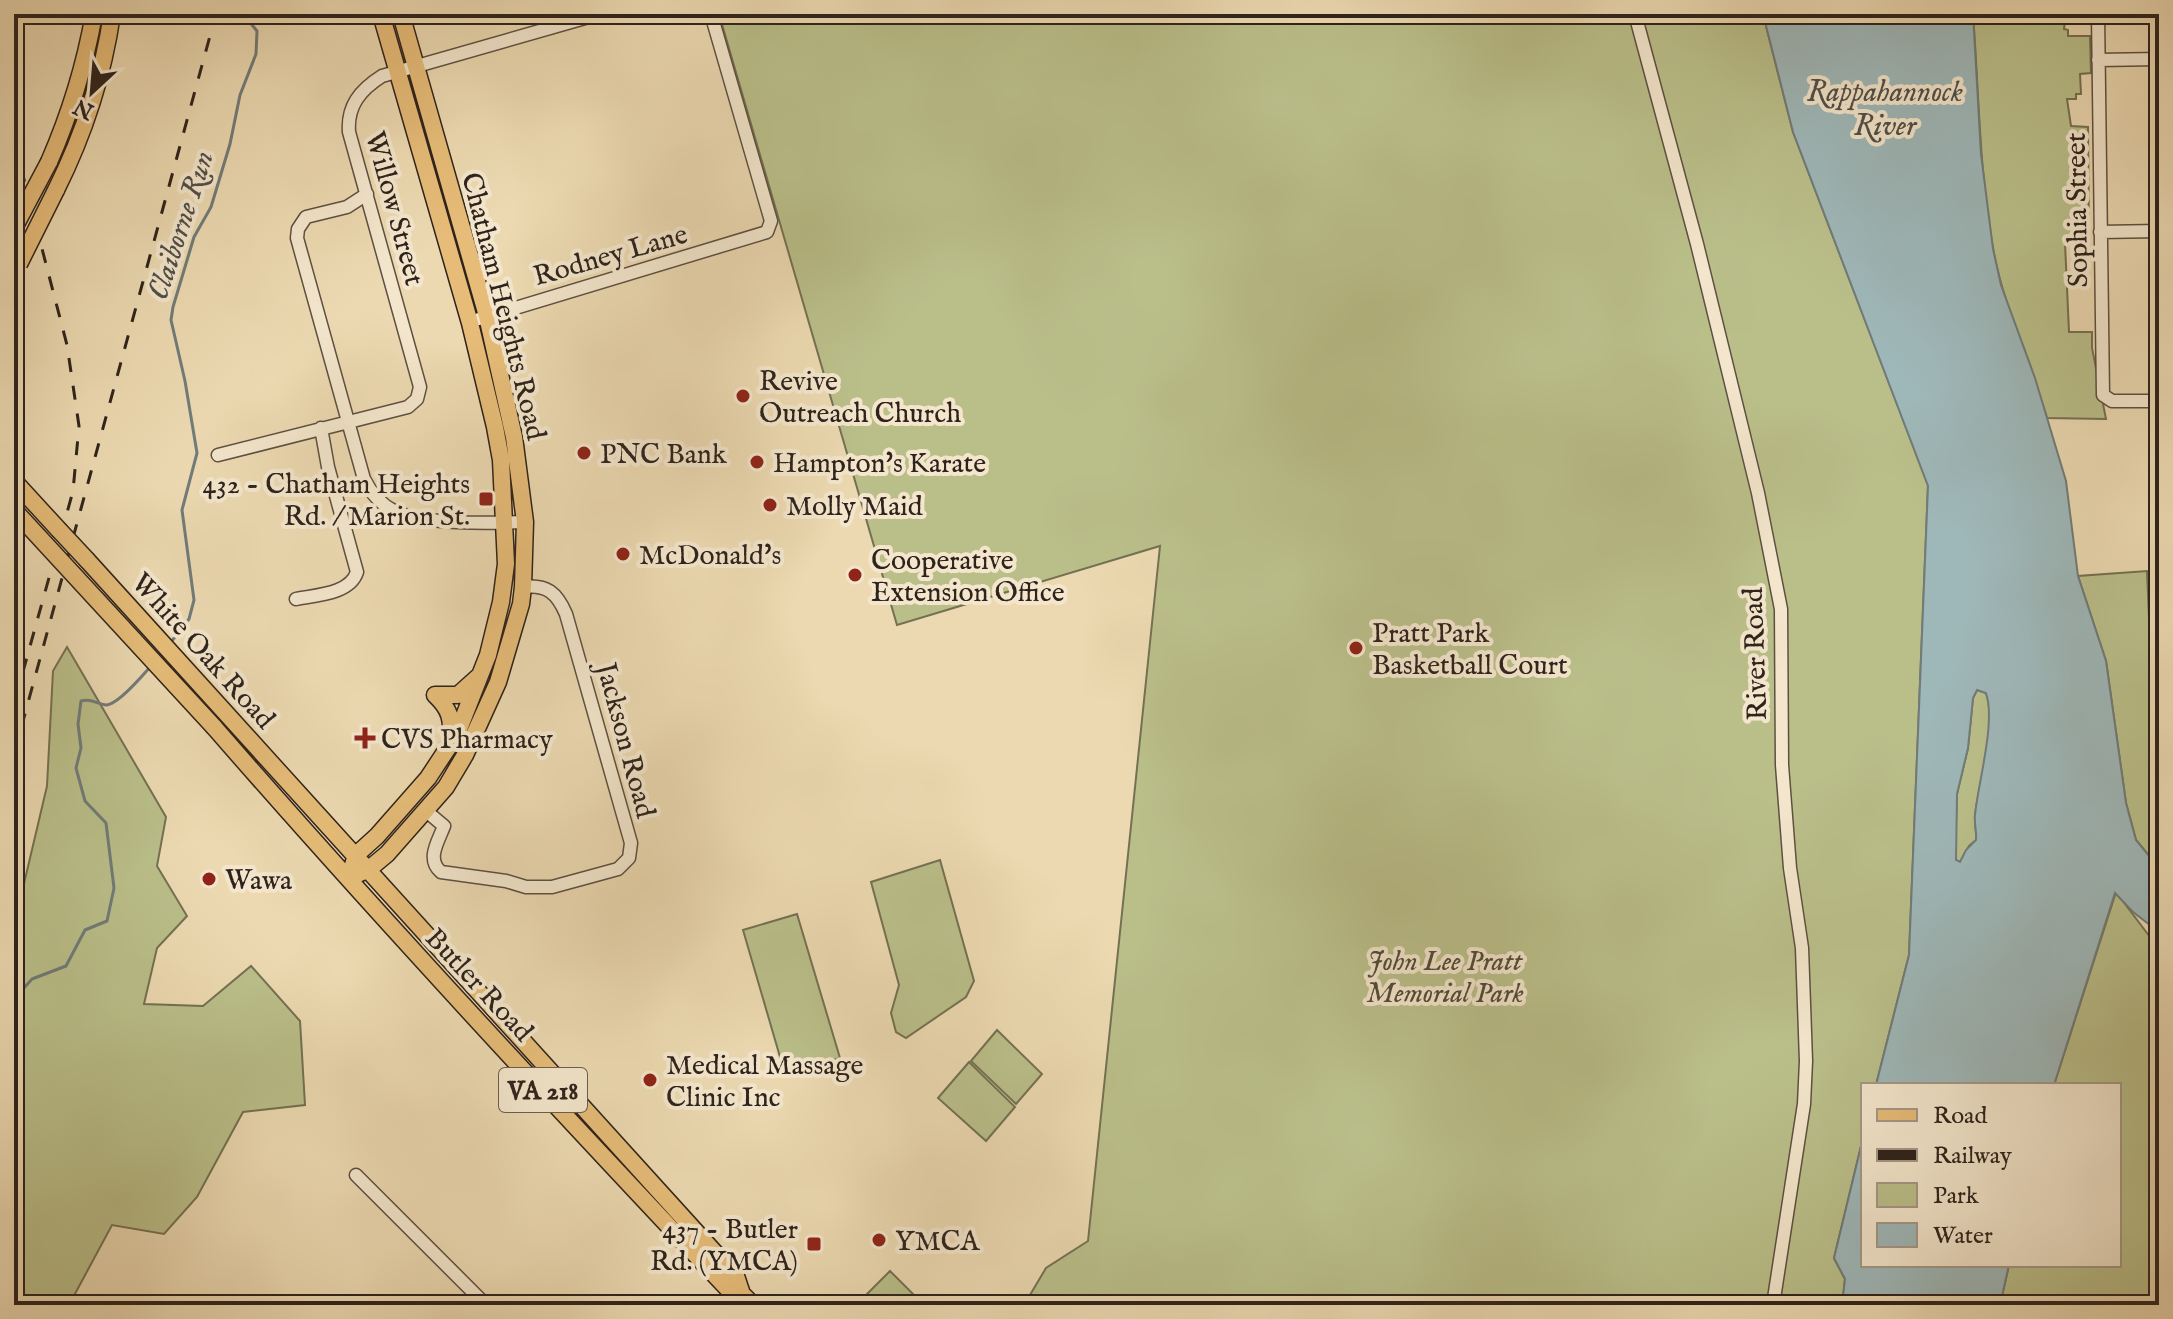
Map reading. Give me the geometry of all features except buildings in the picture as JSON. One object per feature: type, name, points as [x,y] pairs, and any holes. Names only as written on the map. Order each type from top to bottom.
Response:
[{"type":"main road","points":[[14,228],[63,130],[79,81],[94,14]]},
{"type":"main road","points":[[16,269],[56,190],[91,110],[112,14]]},
{"type":"main road","name":"Chatham Heights Road","points":[[349,878],[356,855],[418,790],[448,750],[467,714],[501,602],[506,564],[495,427],[470,323],[381,14]]},
{"type":"main road","name":"Chatham Heights Road","points":[[349,878],[369,869],[387,854],[446,787],[484,717],[507,654],[523,587],[525,522],[514,437],[487,316],[401,14]]},
{"type":"main road","name":"White Oak Road","points":[[14,481],[356,855]]},
{"type":"main road","name":"White Oak Road","points":[[14,510],[349,878]]},
{"type":"main road","points":[[448,750],[450,715],[435,695],[461,694],[482,672]]},
{"type":"main road","name":"VA 218","points":[[356,855],[369,869]]},
{"type":"main road","name":"Butler Road","points":[[369,869],[736,1276],[742,1301]]},
{"type":"main road","name":"Butler Road","points":[[349,878],[742,1301]]},
{"type":"street","name":"Willow Street","points":[[348,421],[408,407],[417,399],[420,387],[349,132],[350,113],[359,93],[382,76],[599,14]]},
{"type":"street","name":"Rodney Lane","points":[[470,323],[765,235],[771,221],[711,14]]},
{"type":"street","name":"River Road","points":[[1635,14],[1701,259],[1758,493],[1781,609],[1782,779],[1790,868],[1802,948],[1806,1061],[1798,1148],[1773,1305]]},
{"type":"street","name":"Sophia Street","points":[[2098,14],[2103,395],[2112,401],[2159,401]]},
{"type":"street","points":[[2098,60],[2159,59]]},
{"type":"street","points":[[367,194],[347,207],[306,217],[298,229],[297,238],[364,479],[386,506],[410,517],[525,522]]},
{"type":"street","points":[[2100,232],[2159,231]]},
{"type":"street","points":[[218,455],[348,421]]},
{"type":"street","points":[[296,599],[345,588],[355,579],[357,572],[328,467],[321,428]]},
{"type":"street","name":"Jackson Road","points":[[425,810],[444,826],[433,855],[433,862],[441,872],[539,888],[618,869],[629,858],[631,843],[566,614],[555,593],[545,587],[523,587]]},
{"type":"street","points":[[356,1175],[486,1305]]},
{"type":"street","points":[[464,1305],[476,1294]]},
{"type":"green space","name":"John Lee Pratt Memorial Park","points":[[719,14],[1763,14],[1793,132],[1928,485],[1909,955],[1877,1083],[1861,1083],[1861,1146],[1834,1258],[1845,1279],[1842,1305],[1024,1305],[1046,1268],[1088,1241],[1160,546],[897,625]]},
{"type":"green space","points":[[1973,14],[2066,14],[2064,29],[2068,30],[2068,36],[2090,36],[2091,73],[2080,74],[2081,94],[2076,94],[2076,99],[2067,99],[2071,126],[2088,127],[2089,242],[2065,243],[2069,332],[2092,332],[2092,348],[2106,419],[2047,418],[2010,312],[1997,270],[1988,219]]},
{"type":"green space","points":[[2147,571],[2155,761],[2159,761],[2159,868],[2136,840],[2126,803],[2106,661],[2078,576]]},
{"type":"green space","points":[[67,647],[166,817],[157,866],[187,916],[157,948],[144,1004],[203,1006],[251,966],[300,1021],[305,1105],[243,1112],[197,1197],[164,1234],[112,1225],[69,1305],[14,1305],[14,926],[47,786],[53,671]]},
{"type":"green space","points":[[1977,690],[1986,693],[1989,737],[1975,815],[1976,840],[1960,862],[1956,860],[1955,852],[1957,794],[1968,748],[1973,698]]},
{"type":"green space","points":[[940,860],[974,981],[966,997],[906,1038],[896,1032],[891,1013],[899,985],[871,882]]},
{"type":"green space","points":[[2116,892],[2159,949],[2159,1305],[2000,1305],[2009,1267],[2121,1267],[2121,1083],[2055,1083]]},
{"type":"green space","points":[[797,914],[840,1058],[785,1074],[743,930]]},
{"type":"green space","points":[[997,1030],[1042,1074],[1016,1104],[971,1061]]},
{"type":"green space","points":[[969,1062],[1015,1107],[986,1141],[938,1098]]},
{"type":"green space","name":"YMCA","points":[[890,1271],[914,1295],[904,1305],[856,1305]]},
{"type":"water","name":"Rappahannock River","points":[[1763,14],[1973,14],[1981,154],[1993,249],[2001,285],[2035,378],[2066,481],[2078,576],[2106,661],[2126,803],[2136,840],[2159,868],[2159,932],[2115,893],[2055,1083],[1877,1083],[1909,955],[1928,486],[1793,132]],"holes":[[[1977,690],[1986,693],[1989,705],[1975,815],[1976,840],[1960,862],[1956,860],[1957,794],[1968,748],[1973,698]]]},
{"type":"water","points":[[1861,1146],[1861,1267],[2009,1267],[2000,1305],[1842,1305],[1845,1279],[1834,1258]]},
{"type":"waterway","name":"Claiborne Run","points":[[171,642],[189,619],[194,600],[182,510],[197,453],[171,320],[194,237],[211,207],[230,144],[240,95],[256,54],[257,31],[243,14]]},
{"type":"waterway","name":"Claiborne Run","points":[[14,999],[32,979],[66,966],[85,930],[107,921],[114,888],[106,823],[85,801],[76,768],[81,748],[78,724],[81,701],[111,704],[151,666]]},
{"type":"railway","points":[[14,754],[216,14]]},
{"type":"railway","points":[[14,141],[67,345],[79,426],[73,491],[14,704]]},
{"type":"railway","points":[[14,778],[23,744]]},
{"type":"place","name":"Revive Outreach Church","points":[[743,396]]},
{"type":"place","name":"PNC Bank","points":[[584,453]]},
{"type":"place","name":"Hampton's Karate","points":[[757,462]]},
{"type":"place","name":"432 - Chatham Heights Rd. / Marion St.","points":[[486,499]]},
{"type":"place","name":"Molly Maid","points":[[770,505]]},
{"type":"place","name":"McDonald's","points":[[623,554]]},
{"type":"place","name":"Cooperative Extension Office","points":[[855,575]]},
{"type":"place","name":"Pratt Park Basketball Court","points":[[1356,648]]},
{"type":"place","name":"CVS Pharmacy","points":[[365,738]]},
{"type":"place","name":"Wawa","points":[[209,879]]},
{"type":"place","name":"Medical Massage Clinic Inc","points":[[650,1080]]},
{"type":"place","name":"YMCA","points":[[879,1240]]},
{"type":"place","name":"437 - Butler Rd. (YMCA)","points":[[814,1244]]}]
